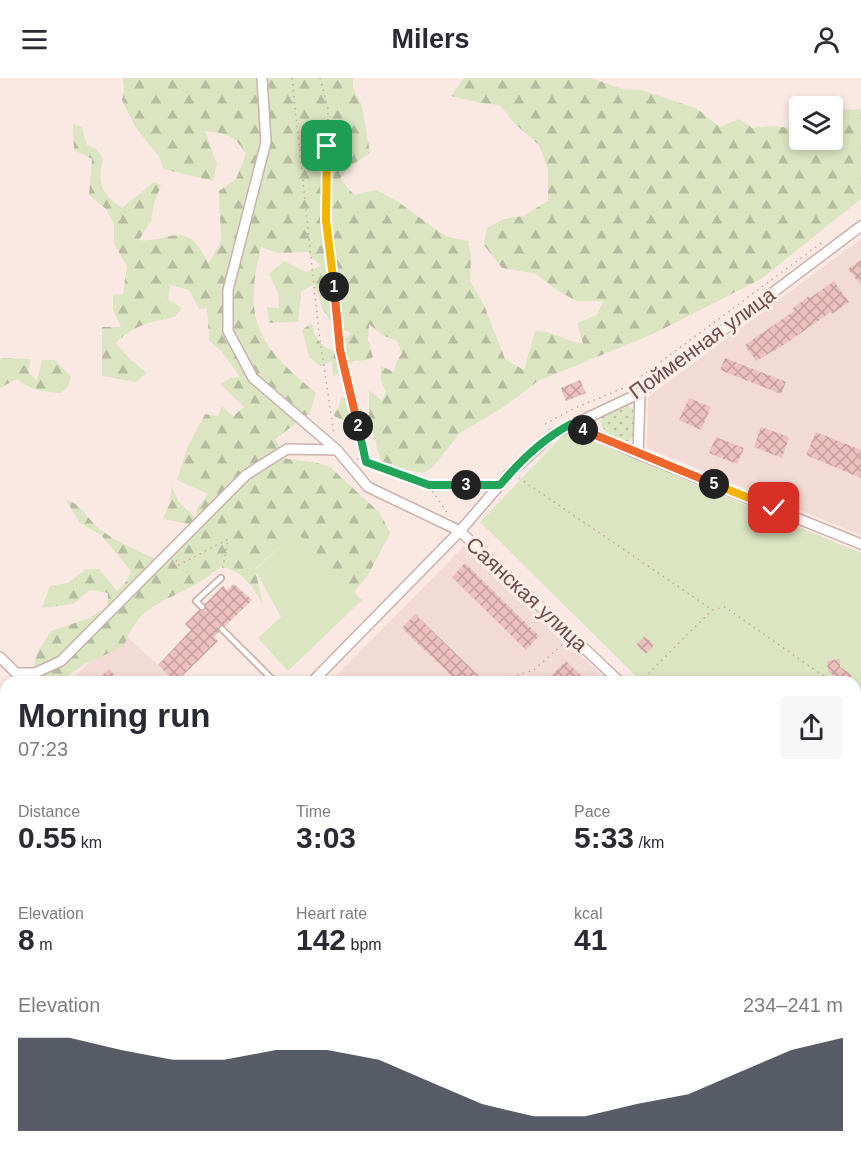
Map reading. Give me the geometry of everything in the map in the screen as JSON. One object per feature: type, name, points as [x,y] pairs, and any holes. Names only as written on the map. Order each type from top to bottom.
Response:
[{"type":"street","name":"Саянская улица","points":[[262,78],[266,142],[228,290],[228,331],[253,378],[337,450],[368,487],[460,531],[614,676]]},
{"type":"street","name":"Пойменная улица","points":[[318,676],[460,531],[510,473],[553,434],[640,393],[861,226]]},
{"type":"street","points":[[638,454],[640,393]]},
{"type":"street","points":[[571,424],[638,454],[861,544]]},
{"type":"street","points":[[0,657],[16,673],[35,673],[61,661],[246,475],[287,450],[337,450]]},
{"type":"lane","points":[[202,607],[196,601],[220,578]]},
{"type":"lane","points":[[222,629],[269,676]]},
{"type":"path","points":[[292,78],[320,333],[337,450]]},
{"type":"path","points":[[320,78],[328,108],[326,220],[340,350],[366,462]]},
{"type":"path","points":[[545,424],[574,408],[628,386],[823,242]]},
{"type":"path","points":[[356,458],[429,485],[500,485]]},
{"type":"path","points":[[510,473],[712,610]]},
{"type":"path","points":[[429,485],[460,531]]},
{"type":"path","points":[[178,556],[173,568],[228,539],[220,578]]},
{"type":"path","points":[[646,676],[712,610],[725,607],[823,676]]},
{"type":"path","points":[[514,676],[534,670],[564,643]]},
{"type":"shaded area","points":[[861,239],[861,535],[647,448],[648,397]]},
{"type":"shaded area","points":[[464,546],[603,676],[336,676]]},
{"type":"shaded area","points":[[120,630],[170,676],[76,676]]},
{"type":"green space","points":[[123,78],[353,78],[353,88],[362,106],[370,153],[352,165],[340,178],[354,195],[376,190],[397,201],[445,236],[468,241],[471,256],[470,281],[484,305],[505,359],[524,370],[535,331],[547,332],[583,344],[577,323],[597,315],[603,301],[577,301],[558,291],[536,274],[502,268],[484,245],[487,228],[504,219],[523,216],[548,201],[548,169],[539,145],[515,124],[500,105],[451,96],[464,78],[591,78],[622,89],[641,90],[696,108],[720,127],[739,119],[752,128],[770,126],[789,128],[789,150],[843,150],[843,110],[861,109],[861,199],[761,279],[653,334],[538,381],[505,406],[460,433],[433,467],[424,473],[383,465],[374,434],[362,424],[346,423],[333,415],[339,407],[341,396],[348,399],[352,411],[369,418],[369,390],[382,401],[386,392],[381,381],[381,366],[394,372],[402,353],[397,341],[382,335],[369,324],[368,340],[373,357],[354,361],[333,377],[332,361],[321,366],[309,357],[302,330],[312,323],[318,341],[334,351],[352,333],[330,320],[314,284],[301,292],[298,322],[269,323],[267,307],[279,308],[278,293],[269,274],[284,261],[306,272],[321,266],[307,252],[278,253],[261,247],[254,295],[255,314],[260,330],[281,361],[316,393],[310,413],[275,439],[287,459],[314,462],[330,467],[380,513],[390,533],[368,575],[354,592],[296,532],[255,569],[263,604],[241,575],[221,567],[201,581],[146,611],[131,631],[124,646],[84,665],[68,676],[31,676],[38,651],[51,631],[90,618],[107,607],[108,593],[90,590],[73,604],[42,608],[50,586],[68,583],[86,569],[99,569],[117,591],[126,582],[131,571],[101,535],[80,523],[66,500],[78,506],[107,535],[155,559],[189,524],[163,519],[169,505],[172,486],[178,501],[196,518],[197,509],[208,494],[177,480],[187,448],[205,414],[218,416],[222,406],[233,416],[244,407],[220,384],[230,378],[240,377],[222,352],[209,340],[207,308],[199,309],[189,290],[170,285],[168,299],[182,308],[175,317],[136,328],[116,343],[147,373],[136,382],[102,376],[102,327],[121,327],[113,310],[113,295],[123,294],[127,266],[114,244],[114,224],[106,209],[89,195],[92,159],[74,150],[73,124],[82,127],[87,145],[96,149],[103,158],[100,174],[102,187],[109,198],[122,208],[154,182],[161,185],[151,221],[139,240],[185,236],[196,244],[209,263],[221,241],[219,191],[236,179],[246,154],[229,136],[205,131],[217,164],[213,181],[163,169],[160,158],[136,128],[122,100]]},
{"type":"green space","points":[[0,358],[31,359],[28,371],[37,381],[42,360],[55,360],[71,377],[69,385],[61,393],[49,392],[32,388],[17,379],[0,388]]},
{"type":"green space","points":[[626,404],[633,409],[634,434],[630,441],[607,432],[601,421],[602,415]]},
{"type":"green space","points":[[567,431],[861,553],[861,676],[636,676],[480,522]]},
{"type":"green space","points":[[296,532],[362,600],[288,671],[258,638],[281,617],[255,570]]},
{"type":"building","points":[[861,260],[861,285],[848,269]]},
{"type":"building","points":[[834,281],[849,302],[756,361],[745,345],[794,311],[792,309],[809,296],[810,298]]},
{"type":"building","points":[[725,358],[786,382],[781,394],[720,370]]},
{"type":"building","points":[[580,380],[586,393],[566,401],[561,388]]},
{"type":"building","points":[[689,398],[711,407],[701,430],[679,420]]},
{"type":"building","points":[[761,427],[789,437],[782,458],[754,447]]},
{"type":"building","points":[[816,432],[861,450],[861,478],[806,455]]},
{"type":"building","points":[[716,437],[744,448],[737,464],[709,453]]},
{"type":"building","points":[[465,563],[539,636],[526,650],[452,577]]},
{"type":"building","points":[[234,584],[252,600],[225,626],[218,626],[219,632],[214,637],[218,641],[182,676],[170,676],[158,665],[191,630],[185,624],[199,610],[205,611],[205,604],[223,586],[227,590]]},
{"type":"building","points":[[415,614],[479,676],[452,676],[402,628]]},
{"type":"building","points":[[645,636],[654,645],[646,654],[636,645]]},
{"type":"building","points":[[840,659],[840,667],[852,675],[834,676],[828,671],[827,661]]},
{"type":"building","points":[[566,661],[582,676],[551,676]]},
{"type":"building","points":[[109,669],[115,676],[103,676]]},
{"type":"route","points":[[327,146],[326,220],[340,350],[366,462],[429,485],[500,485],[553,434],[571,424],[638,454],[774,508]]}]
